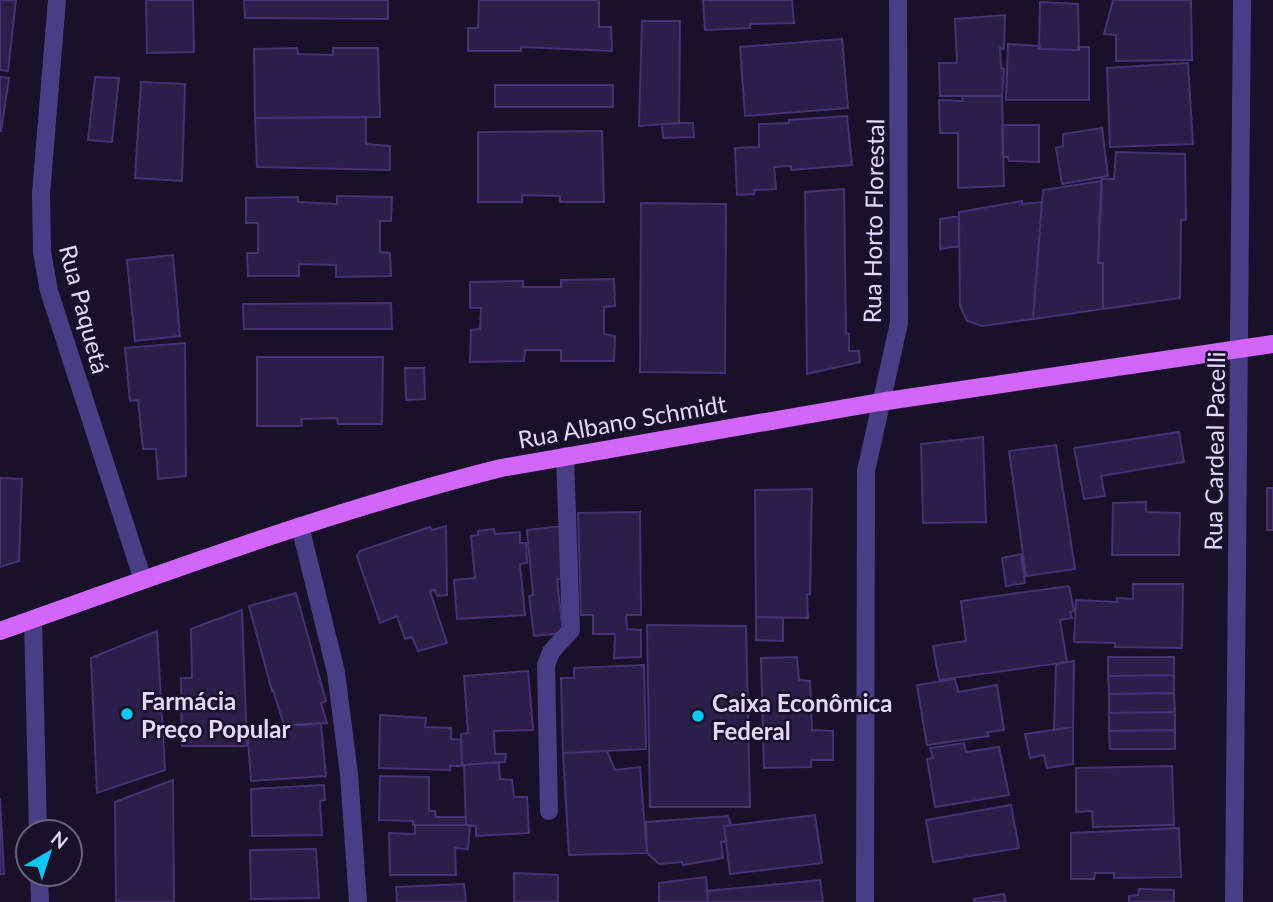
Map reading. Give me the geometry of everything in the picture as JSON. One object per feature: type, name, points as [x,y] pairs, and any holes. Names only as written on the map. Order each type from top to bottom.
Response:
[{"type":"main road","name":"Rua Albano Schmidt","points":[[0,631],[300,526],[441,483],[501,468],[880,402],[1273,344]]},
{"type":"street","name":"Rua Paquetá","points":[[57,0],[41,194],[42,252],[49,291],[143,580]]},
{"type":"street","name":"Rua Horto Florestal","points":[[865,902],[866,471],[899,323],[898,0]]},
{"type":"street","name":"Rua Cardeal Pacelli","points":[[1234,902],[1242,0]]},
{"type":"street","points":[[549,810],[546,665],[551,652],[571,630],[565,456]]},
{"type":"street","points":[[300,526],[337,672],[348,761],[358,902]]},
{"type":"street","points":[[33,620],[38,818]]},
{"type":"building","points":[[0,0],[16,0],[8,71],[0,70]]},
{"type":"building","points":[[146,0],[193,0],[194,52],[147,53]]},
{"type":"building","points":[[244,0],[388,0],[388,19],[245,18]]},
{"type":"building","points":[[479,0],[599,0],[599,27],[611,27],[612,51],[521,47],[521,51],[468,51],[468,28],[478,28]]},
{"type":"building","points":[[703,0],[792,0],[794,23],[750,24],[750,28],[705,30]]},
{"type":"building","points":[[1113,0],[1191,0],[1192,60],[1116,61],[1116,35],[1104,34]]},
{"type":"building","points":[[1040,2],[1078,4],[1079,50],[1039,49]]},
{"type":"building","points":[[1005,15],[1004,49],[1000,48],[1001,68],[1004,69],[1002,96],[940,96],[939,63],[957,63],[955,19]]},
{"type":"building","points":[[642,21],[680,21],[679,123],[639,126]]},
{"type":"building","points":[[842,39],[848,108],[745,116],[740,47]]},
{"type":"building","points":[[1008,44],[1040,46],[1039,49],[1079,50],[1078,47],[1089,47],[1089,100],[1006,100]]},
{"type":"building","points":[[297,48],[298,54],[333,55],[333,48],[378,48],[380,117],[255,118],[254,49]]},
{"type":"building","points":[[1188,63],[1193,144],[1110,147],[1107,68]]},
{"type":"building","points":[[0,77],[9,78],[1,131],[0,131]]},
{"type":"building","points":[[95,77],[119,78],[112,142],[88,140]]},
{"type":"building","points":[[141,82],[185,84],[182,181],[135,178]]},
{"type":"building","points":[[495,85],[613,85],[613,107],[495,107]]},
{"type":"building","points":[[962,96],[1002,96],[1004,186],[958,188],[958,133],[940,133],[939,100],[963,101]]},
{"type":"building","points":[[847,116],[852,165],[791,170],[791,166],[774,167],[776,189],[755,190],[754,194],[737,195],[735,148],[759,147],[759,124]]},
{"type":"building","points":[[366,117],[366,144],[390,146],[390,170],[257,167],[255,118]]},
{"type":"building","points":[[693,123],[694,137],[663,138],[662,124]]},
{"type":"building","points":[[1002,125],[1039,125],[1039,162],[1009,161],[1008,157],[1003,157]]},
{"type":"building","points":[[1102,128],[1108,176],[1062,184],[1056,148],[1063,146],[1063,134]]},
{"type":"building","points":[[602,131],[604,202],[560,202],[560,196],[522,195],[522,202],[478,202],[478,132]]},
{"type":"building","points":[[1116,152],[1185,154],[1186,220],[1181,220],[1180,298],[1103,309],[1103,263],[1098,263],[1101,181],[1114,179]]},
{"type":"building","points":[[1102,181],[1098,263],[1103,263],[1103,309],[1033,319],[1043,190]]},
{"type":"building","points":[[844,189],[846,333],[849,334],[849,351],[859,351],[860,362],[807,374],[805,192]]},
{"type":"building","points":[[337,196],[392,197],[391,221],[380,221],[380,252],[390,253],[391,276],[336,277],[336,265],[299,264],[299,276],[248,276],[247,253],[258,253],[258,223],[246,223],[246,198],[298,197],[298,202],[337,204]]},
{"type":"building","points":[[1022,201],[1022,204],[1042,202],[1033,319],[982,326],[967,321],[960,306],[959,212]]},
{"type":"building","points":[[641,203],[726,204],[725,373],[640,372]]},
{"type":"building","points":[[959,216],[959,246],[940,249],[940,219]]},
{"type":"building","points":[[173,255],[180,336],[135,341],[127,260]]},
{"type":"building","points":[[614,279],[615,306],[604,307],[604,334],[615,336],[614,361],[561,361],[561,350],[525,350],[524,361],[470,362],[471,330],[480,329],[481,308],[470,308],[470,282],[523,281],[523,287],[561,287],[561,280]]},
{"type":"building","points":[[391,303],[392,329],[244,329],[243,304]]},
{"type":"building","points":[[185,343],[186,476],[158,479],[156,449],[143,449],[138,400],[130,401],[125,348]]},
{"type":"building","points":[[257,357],[383,357],[382,424],[338,424],[337,418],[301,419],[302,426],[257,426]]},
{"type":"building","points":[[405,368],[424,368],[425,399],[406,400]]},
{"type":"building","points":[[1179,432],[1184,462],[1101,476],[1105,496],[1084,499],[1074,448]]},
{"type":"building","points":[[983,437],[986,522],[923,523],[921,444]]},
{"type":"building","points":[[1056,445],[1075,569],[1026,576],[1009,451]]},
{"type":"building","points":[[0,478],[22,479],[19,561],[0,567]]},
{"type":"building","points":[[1267,488],[1273,488],[1273,530],[1267,530]]},
{"type":"building","points":[[812,489],[808,618],[756,617],[755,490]]},
{"type":"building","points":[[1146,502],[1146,512],[1180,513],[1179,555],[1112,555],[1113,503]]},
{"type":"building","points":[[640,512],[641,615],[626,615],[627,629],[641,630],[641,657],[614,658],[615,634],[593,634],[593,615],[581,615],[578,513]]},
{"type":"building","points":[[446,526],[447,595],[437,596],[435,590],[430,591],[447,643],[418,651],[412,637],[405,639],[397,616],[380,623],[357,556],[360,551],[430,527],[432,530]]},
{"type":"building","points":[[563,526],[563,579],[557,579],[563,633],[534,636],[529,596],[533,595],[527,530]]},
{"type":"building","points":[[494,529],[495,534],[520,532],[520,543],[526,543],[527,563],[520,564],[525,615],[457,619],[454,580],[475,578],[471,536],[478,535],[478,531]]},
{"type":"building","points":[[1021,554],[1025,583],[1006,586],[1002,558]]},
{"type":"building","points":[[1133,584],[1183,584],[1182,648],[1115,647],[1115,643],[1074,642],[1076,600],[1117,602],[1117,598],[1133,599]]},
{"type":"building","points":[[1069,586],[1074,611],[1070,612],[1072,618],[1060,620],[1067,662],[939,680],[933,646],[966,641],[961,601]]},
{"type":"building","points":[[296,593],[326,701],[321,703],[327,723],[284,725],[249,606]]},
{"type":"building","points":[[242,610],[247,746],[182,746],[181,678],[192,678],[191,629]]},
{"type":"building","points":[[756,617],[783,618],[783,641],[756,640]]},
{"type":"building","name":"Caixa Econômica Federal","points":[[647,625],[746,626],[750,807],[650,807]]},
{"type":"building","name":"Farmácia Preço Popular","points":[[157,631],[165,770],[97,793],[91,658]]},
{"type":"building","points":[[797,657],[799,680],[810,681],[812,730],[833,731],[833,760],[811,760],[811,767],[764,768],[761,658]]},
{"type":"building","points":[[1108,657],[1174,657],[1174,675],[1108,676]]},
{"type":"building","points":[[1074,661],[1073,727],[1054,730],[1056,664]]},
{"type":"building","points":[[644,665],[646,749],[563,753],[561,678],[574,678],[574,668]]},
{"type":"building","points":[[528,671],[533,730],[494,731],[495,754],[506,754],[505,762],[462,765],[461,734],[468,733],[464,676]]},
{"type":"building","points":[[1174,675],[1174,693],[1109,694],[1108,676]]},
{"type":"building","points":[[955,679],[958,692],[997,685],[1004,730],[987,732],[989,736],[927,745],[917,685]]},
{"type":"building","points":[[1174,693],[1175,712],[1109,713],[1109,694]]},
{"type":"building","points":[[1175,712],[1175,730],[1109,731],[1109,713]]},
{"type":"building","points":[[380,715],[426,718],[425,727],[451,728],[451,739],[461,740],[462,766],[450,766],[450,770],[379,768]]},
{"type":"building","points":[[321,724],[326,776],[251,781],[247,728]]},
{"type":"building","points":[[1073,727],[1073,764],[1047,768],[1044,755],[1030,758],[1025,734]]},
{"type":"building","points":[[1175,730],[1175,749],[1110,749],[1109,731]]},
{"type":"building","points":[[964,743],[966,752],[999,747],[1009,795],[935,807],[927,759],[933,758],[930,748]]},
{"type":"building","points":[[607,751],[615,770],[640,767],[647,853],[569,855],[563,753]]},
{"type":"building","points":[[499,762],[500,779],[512,780],[514,797],[527,797],[529,833],[476,836],[476,826],[466,825],[464,765]]},
{"type":"building","points":[[1172,766],[1174,825],[1093,827],[1092,811],[1076,812],[1076,768]]},
{"type":"building","points":[[380,776],[429,777],[429,811],[435,811],[436,817],[466,817],[466,825],[413,825],[413,821],[379,820]]},
{"type":"building","points":[[173,780],[174,902],[116,902],[115,802]]},
{"type":"building","points":[[324,785],[325,800],[320,801],[322,835],[252,836],[251,789]]},
{"type":"building","points":[[0,798],[4,874],[0,874]]},
{"type":"building","points":[[1011,805],[1019,848],[933,862],[926,820]]},
{"type":"building","points":[[815,815],[822,863],[730,874],[724,826]]},
{"type":"building","points":[[728,816],[731,825],[724,826],[726,841],[721,842],[723,858],[683,865],[682,862],[659,864],[647,853],[646,822]]},
{"type":"building","points":[[415,825],[470,825],[468,849],[455,848],[456,875],[390,875],[389,833],[415,834]]},
{"type":"building","points":[[1179,828],[1181,877],[1114,878],[1114,873],[1095,873],[1094,879],[1071,879],[1071,833]]},
{"type":"building","points":[[316,849],[319,898],[251,899],[250,850]]},
{"type":"building","points":[[514,873],[558,875],[558,902],[514,902]]},
{"type":"building","points":[[706,877],[708,902],[659,902],[659,883]]},
{"type":"building","points":[[820,880],[823,902],[708,902],[707,891]]},
{"type":"building","points":[[464,884],[466,902],[397,902],[396,887]]},
{"type":"building","points":[[1139,889],[1174,890],[1174,902],[1129,902],[1129,896],[1138,895]]},
{"type":"building","points":[[1004,894],[1006,902],[974,902],[974,899]]},
{"type":"place","name":"Farmácia Preço Popular","points":[[127,714]]},
{"type":"place","name":"Caixa Econômica Federal","points":[[698,716]]}]
